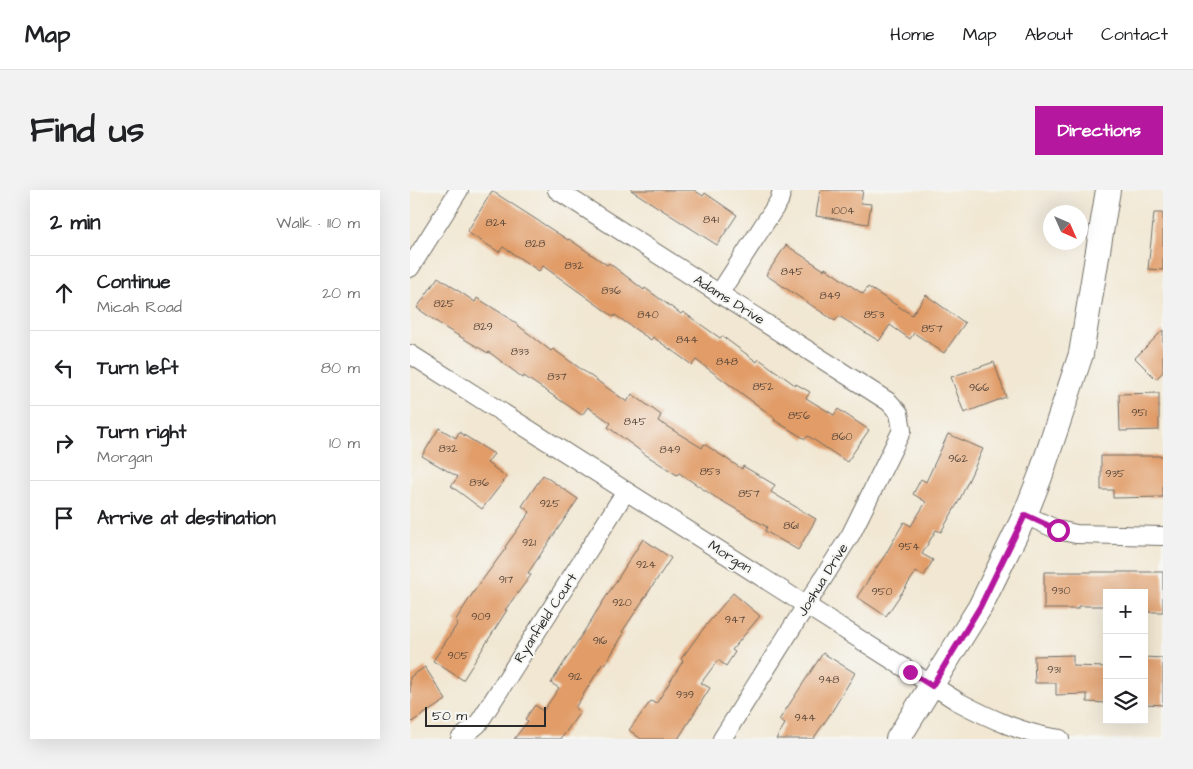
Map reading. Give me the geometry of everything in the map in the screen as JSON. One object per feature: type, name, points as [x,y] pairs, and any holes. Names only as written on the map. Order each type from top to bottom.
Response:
[{"type":"main road","points":[[898,739],[980,607],[1025,515],[1055,436],[1081,354],[1108,190]]},
{"type":"street","points":[[410,268],[459,190]]},
{"type":"street","name":"Adams Drive","points":[[556,190],[889,402],[899,413]]},
{"type":"street","points":[[719,294],[779,201],[782,190]]},
{"type":"street","name":"Morgan","points":[[410,354],[956,701],[991,718],[1041,736],[1060,739]]},
{"type":"street","name":"Joshua Drive","points":[[722,739],[851,534],[902,430],[899,413]]},
{"type":"street","name":"Ryanfield Court","points":[[460,739],[478,724],[626,491]]},
{"type":"street","points":[[1025,515],[1058,530],[1076,534],[1163,536]]},
{"type":"building","points":[[631,190],[694,190],[703,196],[705,193],[737,215],[717,245]]},
{"type":"building","points":[[820,190],[863,190],[861,203],[871,204],[868,224],[816,216]]},
{"type":"building","points":[[492,191],[607,265],[609,263],[644,290],[645,288],[681,314],[683,312],[720,338],[722,336],[757,362],[759,359],[795,385],[810,392],[806,398],[834,415],[838,409],[869,430],[847,462],[808,436],[805,439],[774,420],[775,418],[696,360],[692,365],[653,337],[651,340],[615,315],[614,317],[543,266],[539,271],[503,247],[499,252],[467,232]]},
{"type":"building","points":[[1154,213],[1163,213],[1163,270],[1148,269]]},
{"type":"building","points":[[786,245],[824,270],[825,268],[863,294],[868,287],[912,315],[926,295],[965,323],[944,353],[914,333],[910,339],[890,325],[879,341],[839,316],[835,321],[766,275]]},
{"type":"building","points":[[438,277],[475,302],[477,298],[506,316],[551,351],[553,349],[627,402],[632,394],[661,415],[658,421],[702,448],[704,444],[742,469],[743,466],[775,485],[771,492],[816,519],[798,550],[765,531],[767,527],[646,455],[608,427],[611,423],[588,407],[582,415],[524,376],[523,378],[489,352],[447,329],[417,308]]},
{"type":"building","points":[[1163,330],[1163,372],[1156,379],[1135,358]]},
{"type":"building","points":[[994,362],[1006,397],[964,413],[951,377]]},
{"type":"building","points":[[1159,393],[1159,430],[1120,431],[1119,394]]},
{"type":"building","points":[[439,428],[456,438],[459,432],[494,454],[487,463],[507,477],[482,509],[451,486],[458,477],[422,456]]},
{"type":"building","points":[[948,434],[983,449],[959,501],[941,532],[936,530],[922,554],[933,560],[924,576],[916,572],[886,616],[857,597],[904,522],[911,526],[926,502],[913,494],[921,479],[926,482]]},
{"type":"building","points":[[1101,456],[1163,456],[1163,497],[1113,498],[1113,490],[1101,490]]},
{"type":"building","points":[[543,475],[578,499],[528,573],[531,575],[505,610],[507,610],[463,680],[433,661],[458,623],[455,621],[475,590],[530,512],[522,506]]},
{"type":"building","points":[[643,539],[671,558],[622,632],[624,633],[605,665],[603,663],[575,708],[580,712],[561,739],[514,739],[528,721],[525,719],[535,705],[543,711],[559,688],[551,683]]},
{"type":"building","points":[[1044,572],[1163,572],[1163,612],[1148,612],[1148,589],[1103,589],[1103,606],[1078,606],[1078,609],[1044,609]]},
{"type":"building","points":[[733,593],[760,616],[732,650],[735,652],[726,666],[718,660],[701,683],[710,688],[678,739],[641,739],[629,730],[651,701],[656,704],[683,661],[681,659]]},
{"type":"building","points":[[823,653],[855,673],[813,739],[776,739],[785,724],[779,720]]},
{"type":"building","points":[[1073,655],[1073,666],[1103,667],[1103,703],[1087,702],[1087,694],[1056,695],[1056,683],[1035,683],[1034,656]]},
{"type":"building","points":[[1148,657],[1163,658],[1163,705],[1148,704]]},
{"type":"building","points":[[425,667],[446,700],[410,723],[410,677]]},
{"type":"route","points":[[910,672],[932,686],[980,607],[1025,515],[1058,530]]}]
